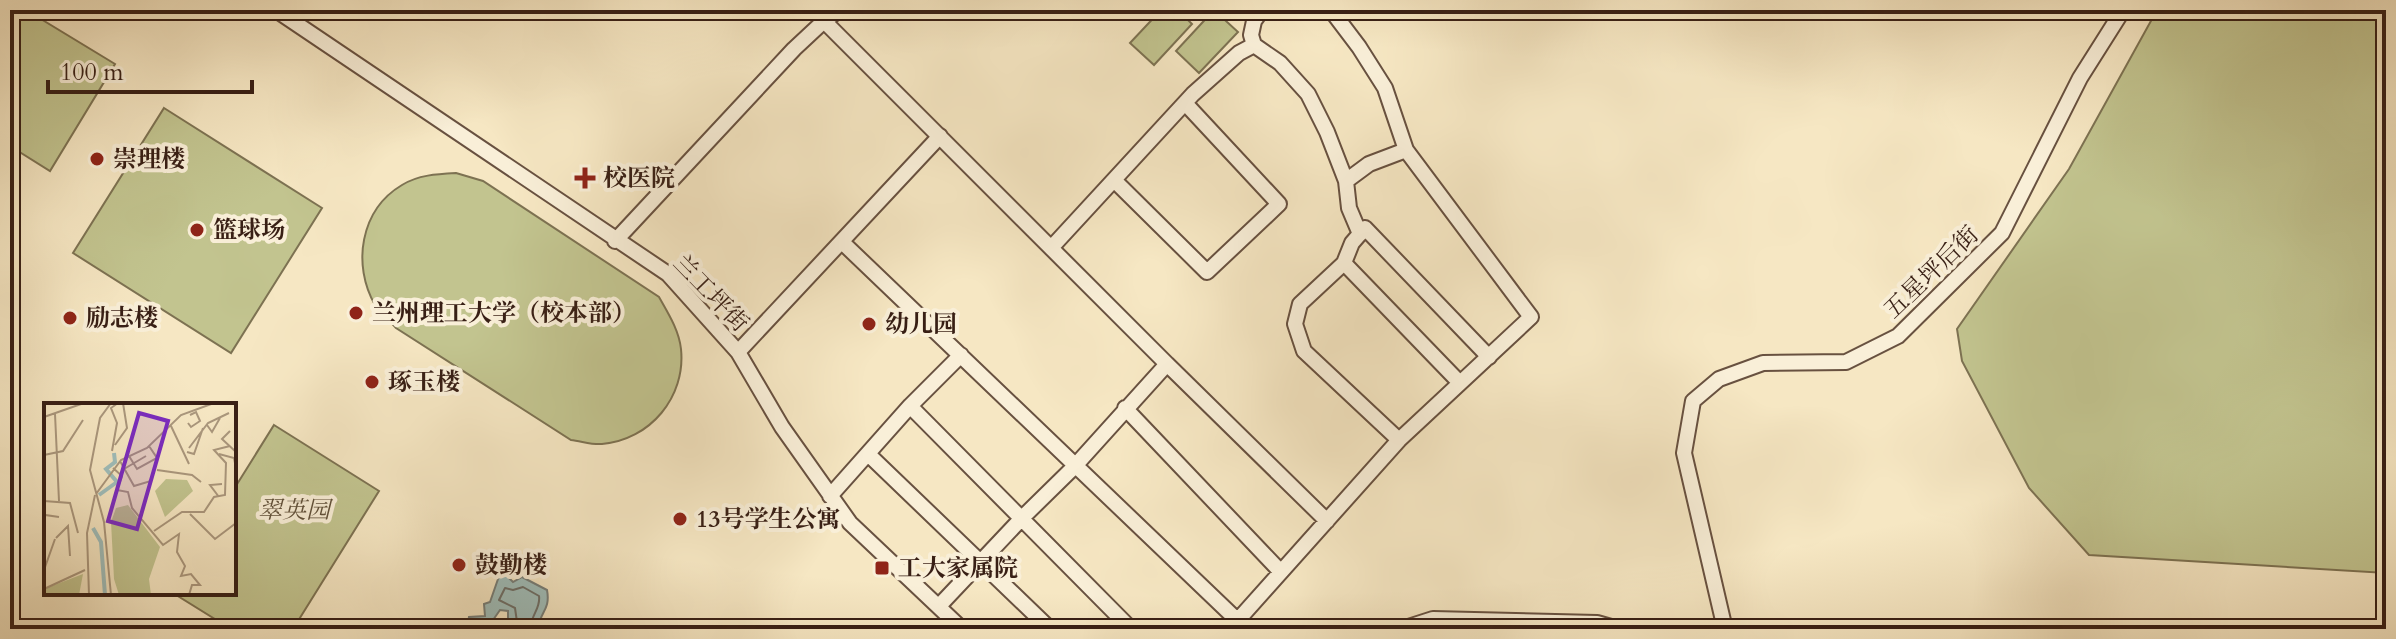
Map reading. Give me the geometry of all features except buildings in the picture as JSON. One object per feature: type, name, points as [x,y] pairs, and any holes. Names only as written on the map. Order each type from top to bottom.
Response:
[{"type":"street","name":"兰工坪街","points":[[276,10],[668,274],[738,352],[782,427],[850,523],[962,629]]},
{"type":"street","points":[[615,241],[794,49],[839,10]]},
{"type":"street","points":[[1262,10],[1254,21],[1251,35],[1254,45],[1280,63],[1308,94],[1346,181],[1349,208],[1360,234]]},
{"type":"street","points":[[842,242],[1234,625],[1399,440],[1531,317],[1406,150],[1385,88],[1331,10]]},
{"type":"street","name":"五星坪后街","points":[[1725,629],[1684,453],[1693,401],[1719,379],[1763,363],[1846,362],[1898,336],[2002,233],[2080,78],[2123,10]]},
{"type":"street","points":[[824,21],[1327,521]]},
{"type":"street","points":[[1051,248],[1185,103],[1239,53],[1254,45]]},
{"type":"street","points":[[1114,180],[1207,272],[1279,204],[1185,103]]},
{"type":"street","points":[[738,352],[940,136]]},
{"type":"street","points":[[1346,181],[1369,164],[1406,150]]},
{"type":"street","points":[[1399,440],[1304,351],[1295,324],[1300,304],[1344,263],[1352,243],[1365,228],[1489,357]]},
{"type":"street","points":[[1344,263],[1460,383]]},
{"type":"street","points":[[830,496],[910,406],[961,355]]},
{"type":"street","points":[[939,606],[1074,467],[1167,364]]},
{"type":"street","points":[[910,406],[1131,629]]},
{"type":"street","points":[[1125,408],[1280,571]]},
{"type":"street","points":[[868,454],[1050,629]]},
{"type":"street","points":[[1402,629],[1433,619],[1597,623],[1618,629]]},
{"type":"green space","points":[[10,10],[26,10],[115,64],[50,171],[10,146]]},
{"type":"green space","points":[[1161,10],[1178,10],[1192,24],[1154,65],[1130,43]]},
{"type":"green space","points":[[1214,10],[1238,32],[1199,73],[1176,51]]},
{"type":"green space","points":[[2157,10],[2386,10],[2386,573],[2089,555],[2029,488],[1962,361],[1957,329],[2069,169]]},
{"type":"green space","name":"篮球场","points":[[164,108],[322,208],[231,353],[73,253]]},
{"type":"green space","points":[[456,173],[483,181],[659,297],[678,335],[681,367],[671,399],[649,425],[619,441],[598,444],[571,440],[396,328],[377,308],[368,289],[362,256],[369,223],[377,209],[388,196],[408,182]]},
{"type":"green space","name":"翠英园","points":[[274,425],[379,491],[293,629],[231,629],[176,595],[236,595],[236,486]]},
{"type":"water","points":[[504,562],[513,570],[509,578],[513,582],[522,577],[547,590],[547,603],[539,629],[518,629],[514,625],[512,628],[508,623],[508,611],[500,610],[493,620],[497,629],[488,629],[485,624],[467,629],[469,617],[485,616],[484,604],[490,602]]},
{"type":"place","name":"崇理楼","points":[[97,159]]},
{"type":"place","name":"校医院","points":[[585,178]]},
{"type":"place","name":"篮球场","points":[[197,230]]},
{"type":"place","name":"兰州理工大学（校本部）","points":[[356,313]]},
{"type":"place","name":"励志楼","points":[[70,318]]},
{"type":"place","name":"幼儿园","points":[[869,324]]},
{"type":"place","name":"琢玉楼","points":[[372,382]]},
{"type":"place","name":"13号学生公寓","points":[[680,519]]},
{"type":"place","name":"鼓勤楼","points":[[459,565]]},
{"type":"place","name":"工大家属院","points":[[882,568]]}]
